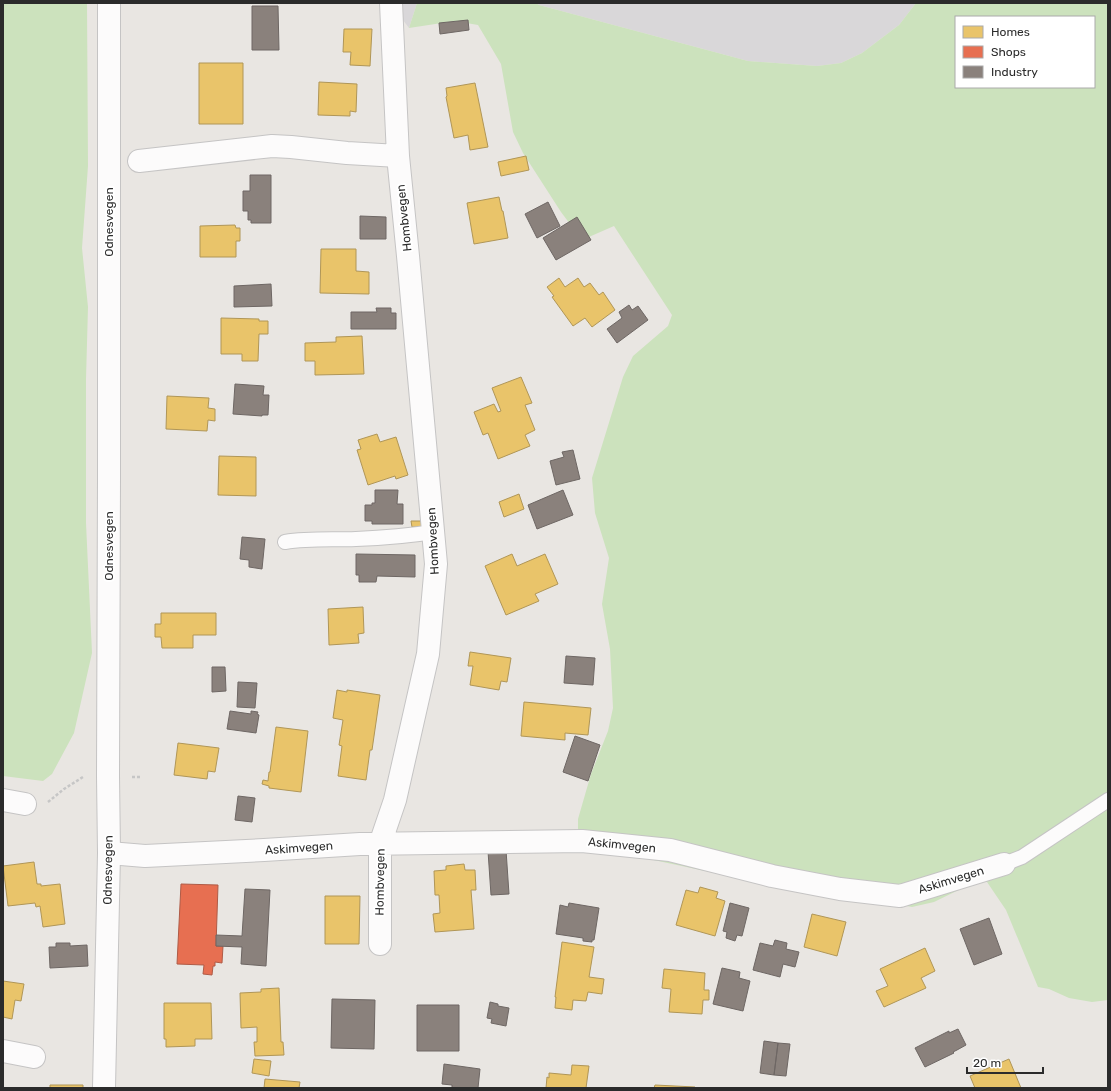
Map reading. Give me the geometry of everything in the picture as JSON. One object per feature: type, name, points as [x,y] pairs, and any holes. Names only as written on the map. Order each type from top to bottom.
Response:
[{"type":"street","name":"Odnesvegen","points":[[104,1088],[109,853],[109,3]]},
{"type":"street","name":"Hombvegen","points":[[380,944],[380,844],[395,800],[429,649],[436,564],[398,156],[391,3]]},
{"type":"street","points":[[139,162],[272,146],[398,156]]},
{"type":"street","points":[[3,800],[25,804]]},
{"type":"street","name":"Askimvegen","points":[[109,853],[145,856],[360,844],[582,841],[670,850],[772,876],[840,889],[900,896],[1004,864]]},
{"type":"street","points":[[3,1051],[34,1057]]},
{"type":"lane","points":[[285,542],[300,540],[356,539],[433,532]]},
{"type":"lane","name":"Askimvegen","points":[[1004,864],[1022,857],[1108,800]]},
{"type":"path","points":[[25,804],[42,807],[64,789],[84,777],[140,777]]},
{"type":"shaded area","points":[[390,3],[417,3],[409,28]]},
{"type":"shaded area","points":[[536,3],[916,3],[899,25],[862,53],[841,63],[817,66],[748,61]]},
{"type":"green space","points":[[3,3],[87,3],[88,166],[82,248],[88,307],[86,379],[86,523],[92,653],[74,733],[52,774],[43,781],[3,776]]},
{"type":"green space","points":[[417,3],[536,3],[748,61],[817,66],[841,63],[862,53],[899,25],[916,3],[1108,3],[1108,1000],[1092,1002],[1069,998],[1049,989],[1038,987],[1006,910],[987,882],[975,882],[934,902],[912,907],[855,896],[809,893],[616,852],[578,830],[578,819],[591,774],[608,731],[613,708],[610,649],[602,604],[609,558],[595,513],[592,478],[623,377],[633,356],[668,326],[672,315],[614,226],[582,240],[561,212],[523,153],[513,132],[501,64],[478,25],[455,21],[409,28]]},
{"type":"building: Homes","points":[[344,29],[372,29],[370,66],[350,65],[351,52],[343,52]]},
{"type":"building: Homes","points":[[199,63],[243,63],[243,124],[199,124]]},
{"type":"building: Homes","points":[[319,82],[357,84],[356,112],[350,111],[350,116],[318,115]]},
{"type":"building: Homes","points":[[475,83],[488,147],[470,150],[468,135],[454,138],[446,97],[446,88]]},
{"type":"building: Homes","points":[[526,156],[529,170],[501,176],[498,162]]},
{"type":"building: Homes","points":[[499,197],[508,238],[474,244],[467,203]]},
{"type":"building: Homes","points":[[235,225],[236,228],[240,228],[240,241],[236,241],[236,257],[200,257],[200,226]]},
{"type":"building: Homes","points":[[321,249],[356,249],[356,271],[369,272],[369,294],[320,293]]},
{"type":"building: Homes","points":[[559,278],[565,287],[578,278],[584,287],[590,283],[599,295],[603,292],[615,310],[592,327],[585,318],[573,326],[552,297],[554,296],[547,287]]},
{"type":"building: Homes","points":[[221,318],[259,319],[259,321],[268,321],[268,334],[259,334],[258,361],[242,361],[242,354],[221,354]]},
{"type":"building: Homes","points":[[362,336],[364,374],[315,375],[315,361],[305,361],[305,343],[336,342],[336,337]]},
{"type":"building: Homes","points":[[521,377],[532,403],[525,405],[535,430],[525,435],[530,446],[498,459],[488,433],[483,435],[474,412],[494,404],[498,412],[501,411],[492,388]]},
{"type":"building: Homes","points":[[167,396],[209,398],[208,408],[215,409],[215,421],[208,420],[207,431],[166,429]]},
{"type":"building: Homes","points":[[377,434],[380,442],[396,437],[408,475],[396,479],[395,476],[368,485],[357,450],[361,449],[358,440]]},
{"type":"building: Homes","points":[[219,456],[256,457],[256,496],[218,495]]},
{"type":"building: Homes","points":[[519,494],[524,509],[504,517],[499,502]]},
{"type":"building: Homes","points":[[411,521],[422,521],[422,527],[412,527]]},
{"type":"building: Homes","points":[[512,554],[517,566],[545,554],[558,584],[535,594],[539,601],[506,615],[485,566]]},
{"type":"building: Homes","points":[[363,607],[364,633],[358,634],[359,643],[329,645],[328,609]]},
{"type":"building: Homes","points":[[161,613],[216,613],[216,635],[193,635],[193,648],[162,648],[161,637],[155,637],[155,624],[161,624]]},
{"type":"building: Homes","points":[[470,652],[511,658],[507,682],[501,681],[499,690],[470,685],[473,666],[468,666]]},
{"type":"building: Homes","points":[[337,690],[380,695],[366,780],[338,776],[342,746],[339,745],[343,720],[333,718]]},
{"type":"building: Homes","points":[[524,702],[591,708],[588,735],[565,733],[565,740],[521,736]]},
{"type":"building: Homes","points":[[276,727],[308,731],[301,792],[269,788],[269,786],[262,784],[263,780],[268,781]]},
{"type":"building: Homes","points":[[178,743],[219,748],[215,772],[208,771],[207,779],[174,775]]},
{"type":"building: Homes","points":[[34,862],[37,884],[41,884],[41,886],[60,884],[65,924],[43,927],[40,906],[36,907],[35,903],[8,906],[3,866]]},
{"type":"building: Homes","points":[[464,864],[465,870],[475,870],[476,890],[471,890],[474,929],[435,932],[433,914],[440,913],[439,895],[435,895],[434,871],[446,870],[446,866]]},
{"type":"building: Homes","points":[[700,887],[718,892],[716,898],[725,901],[715,936],[676,925],[686,890],[698,893]]},
{"type":"building: Homes","points":[[325,896],[360,896],[359,944],[325,944]]},
{"type":"building: Homes","points":[[812,914],[846,922],[837,956],[804,947]]},
{"type":"building: Homes","points":[[562,942],[594,947],[589,977],[604,979],[602,994],[588,992],[586,1001],[573,1000],[572,1010],[555,1008]]},
{"type":"building: Homes","points":[[925,948],[935,971],[921,978],[926,988],[884,1007],[876,991],[888,986],[880,969]]},
{"type":"building: Homes","points":[[664,969],[705,973],[704,990],[709,990],[709,1000],[703,1000],[702,1014],[669,1012],[671,989],[662,988]]},
{"type":"building: Homes","points":[[3,981],[24,984],[21,1001],[15,1000],[12,1019],[3,1017]]},
{"type":"building: Homes","points":[[279,988],[281,1042],[283,1042],[284,1055],[255,1056],[254,1042],[257,1042],[257,1027],[241,1028],[240,993],[261,992],[261,989]]},
{"type":"building: Homes","points":[[164,1003],[211,1003],[212,1039],[195,1039],[195,1046],[166,1047],[166,1039],[164,1039]]},
{"type":"building: Homes","points":[[254,1059],[271,1061],[269,1076],[252,1073]]},
{"type":"building: Homes","points":[[1009,1059],[1021,1088],[975,1088],[970,1076]]},
{"type":"building: Homes","points":[[572,1065],[589,1066],[586,1088],[546,1088],[549,1073],[571,1075]]},
{"type":"building: Homes","points":[[265,1079],[300,1082],[299,1088],[264,1088]]},
{"type":"building: Homes","points":[[50,1085],[83,1085],[83,1088],[50,1088]]},
{"type":"building: Homes","points":[[655,1085],[695,1087],[695,1088],[654,1088]]},
{"type":"building: Shops","points":[[181,884],[218,885],[216,946],[223,946],[222,963],[215,962],[212,975],[203,974],[204,965],[177,964]]},
{"type":"building: Industry","points":[[252,6],[278,6],[279,50],[252,50]]},
{"type":"building: Industry","points":[[468,20],[469,30],[440,34],[439,23]]},
{"type":"building: Industry","points":[[250,175],[271,175],[271,223],[251,223],[251,220],[248,220],[248,211],[243,211],[243,191],[250,191]]},
{"type":"building: Industry","points":[[548,202],[560,226],[537,238],[525,214]]},
{"type":"building: Industry","points":[[360,216],[386,217],[386,239],[360,239]]},
{"type":"building: Industry","points":[[577,217],[591,240],[556,260],[543,238]]},
{"type":"building: Industry","points":[[271,284],[272,306],[234,307],[234,286]]},
{"type":"building: Industry","points":[[629,305],[632,310],[638,306],[648,320],[617,343],[607,329],[622,318],[619,312]]},
{"type":"building: Industry","points":[[376,308],[391,308],[391,313],[396,313],[396,329],[351,329],[351,312],[377,312]]},
{"type":"building: Industry","points":[[235,384],[264,386],[263,395],[269,395],[268,415],[233,414]]},
{"type":"building: Industry","points":[[573,450],[580,479],[556,485],[550,461],[564,457],[562,452]]},
{"type":"building: Industry","points":[[375,490],[398,490],[397,504],[403,504],[403,524],[372,524],[372,521],[365,521],[365,505],[372,505],[372,503],[375,503]]},
{"type":"building: Industry","points":[[563,490],[573,515],[537,529],[528,505]]},
{"type":"building: Industry","points":[[242,537],[265,539],[262,569],[249,567],[249,560],[240,559]]},
{"type":"building: Industry","points":[[356,554],[415,555],[415,577],[377,576],[376,582],[359,582],[359,575],[356,575]]},
{"type":"building: Industry","points":[[566,656],[595,658],[593,685],[564,683]]},
{"type":"building: Industry","points":[[212,667],[225,667],[226,691],[212,692]]},
{"type":"building: Industry","points":[[238,682],[257,683],[255,708],[237,707]]},
{"type":"building: Industry","points":[[230,711],[251,714],[251,711],[258,712],[257,714],[259,715],[256,733],[227,729]]},
{"type":"building: Industry","points":[[575,736],[600,745],[588,781],[563,772]]},
{"type":"building: Industry","points":[[238,796],[255,798],[252,822],[235,820]]},
{"type":"building: Industry","points":[[506,850],[509,894],[491,895],[488,851]]},
{"type":"building: Industry","points":[[245,889],[270,890],[266,966],[241,964],[242,947],[216,946],[216,935],[242,936]]},
{"type":"building: Industry","points":[[569,903],[599,908],[594,940],[592,940],[592,942],[583,941],[583,938],[556,934],[560,905],[568,907]]},
{"type":"building: Industry","points":[[730,903],[749,908],[742,936],[737,935],[735,941],[726,938],[727,932],[723,931]]},
{"type":"building: Industry","points":[[989,918],[1002,954],[974,965],[960,929]]},
{"type":"building: Industry","points":[[775,940],[787,943],[786,949],[799,952],[795,967],[783,964],[780,977],[753,970],[760,943],[773,946]]},
{"type":"building: Industry","points":[[56,943],[70,943],[70,946],[87,945],[88,966],[50,968],[49,947],[56,947]]},
{"type":"building: Industry","points":[[722,968],[740,972],[739,978],[750,981],[743,1011],[713,1004]]},
{"type":"building: Industry","points":[[332,999],[375,1000],[374,1049],[331,1048]]},
{"type":"building: Industry","points":[[490,1002],[498,1004],[498,1006],[509,1008],[506,1026],[491,1023],[492,1019],[487,1018]]},
{"type":"building: Industry","points":[[417,1005],[459,1005],[459,1051],[417,1051]]},
{"type":"building: Industry","points":[[958,1029],[966,1045],[953,1052],[954,1053],[925,1067],[915,1048],[949,1031],[949,1033]]},
{"type":"building: Industry","points":[[764,1041],[778,1043],[774,1075],[760,1073]]},
{"type":"building: Industry","points":[[778,1043],[790,1044],[786,1076],[774,1075]]},
{"type":"building: Industry","points":[[444,1064],[480,1069],[478,1088],[452,1088],[452,1085],[442,1084]]}]
